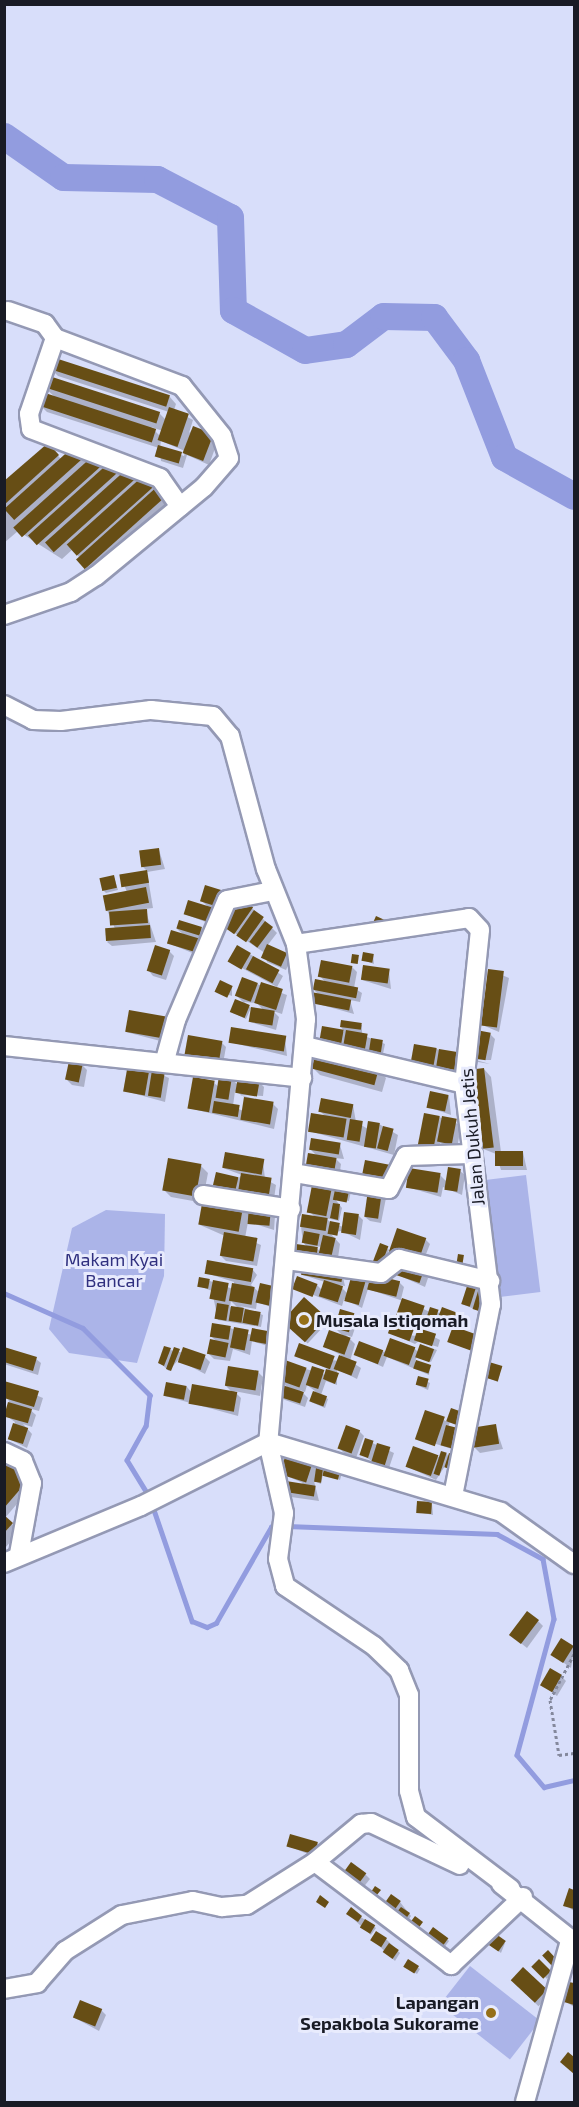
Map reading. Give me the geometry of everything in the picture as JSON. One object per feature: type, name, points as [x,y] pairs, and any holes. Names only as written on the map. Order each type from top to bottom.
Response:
[{"type":"street","points":[[4,615],[71,592],[180,507],[226,465],[229,450],[222,436],[182,386],[166,376],[55,338],[45,324],[8,311]]},
{"type":"street","points":[[55,338],[29,414],[31,429],[160,478],[180,507]]},
{"type":"street","points":[[4,705],[33,720],[61,722],[151,710],[213,716],[230,736],[273,891],[296,944],[304,1046],[291,1209],[268,1442],[284,1514],[284,1537],[278,1559],[285,1586],[374,1646],[399,1670],[409,1695],[409,1791],[416,1817],[517,1893],[572,1942],[525,2103]]},
{"type":"street","points":[[165,1060],[176,1020],[227,900],[273,891]]},
{"type":"street","name":"Jalan Dukuh Jetis","points":[[296,944],[475,922],[480,930],[464,1084],[470,1154],[490,1281],[484,1353],[453,1496]]},
{"type":"street","points":[[4,1046],[165,1060],[220,1071],[302,1078]]},
{"type":"street","points":[[304,1046],[464,1084]]},
{"type":"street","points":[[294,1173],[389,1188],[406,1156],[470,1154]]},
{"type":"street","points":[[203,1195],[291,1209]]},
{"type":"street","points":[[286,1260],[385,1273],[399,1259],[490,1281]]},
{"type":"street","points":[[12,1558],[148,1502],[268,1442],[453,1496],[526,1525],[574,1564]]},
{"type":"street","points":[[4,1452],[23,1461],[33,1483],[12,1558]]},
{"type":"street","points":[[4,1989],[37,1983],[65,1951],[123,1915],[193,1901],[222,1907],[247,1905],[315,1862],[353,1828],[371,1823],[517,1893]]},
{"type":"street","points":[[315,1862],[451,1965],[517,1893]]},
{"type":"path","points":[[574,1654],[550,1700],[559,1755],[574,1753]]},
{"type":"green space","points":[[526,1175],[540,1292],[500,1297],[485,1180]]},
{"type":"green space","name":"Makam Kyai Bancar","points":[[106,1210],[165,1214],[164,1276],[137,1363],[69,1353],[49,1329],[72,1228]]},
{"type":"green space","name":"Lapangan Sepakbola Sukorame","points":[[470,1966],[540,2021],[510,2059],[440,2005]]},
{"type":"building","points":[[52,357],[170,395],[166,407],[48,368]]},
{"type":"building","points":[[46,375],[160,412],[156,423],[42,386]]},
{"type":"building","points":[[42,392],[156,429],[152,442],[38,405]]},
{"type":"building","points":[[169,407],[189,414],[177,447],[158,440]]},
{"type":"building","points":[[193,426],[214,434],[203,461],[183,453]]},
{"type":"building","points":[[48,443],[59,455],[4,505],[4,481]]},
{"type":"building","points":[[158,445],[182,452],[179,463],[155,457]]},
{"type":"building","points":[[74,446],[84,457],[14,520],[4,509]]},
{"type":"building","points":[[95,454],[104,464],[22,537],[13,528]]},
{"type":"building","points":[[112,460],[121,470],[37,545],[28,536]]},
{"type":"building","points":[[129,467],[138,477],[54,552],[45,543]]},
{"type":"building","points":[[144,475],[154,486],[77,556],[67,545]]},
{"type":"building","points":[[160,484],[169,494],[85,569],[76,560]]},
{"type":"building","points":[[159,848],[161,865],[141,867],[139,850]]},
{"type":"building","points":[[147,870],[149,883],[121,887],[119,874]]},
{"type":"building","points":[[114,875],[117,888],[102,891],[99,878]]},
{"type":"building","points":[[205,885],[225,891],[220,907],[200,901]]},
{"type":"building","points":[[146,887],[149,903],[106,911],[103,895]]},
{"type":"building","points":[[240,898],[253,907],[234,934],[221,925]]},
{"type":"building","points":[[188,900],[221,910],[216,924],[184,914]]},
{"type":"building","points":[[147,909],[148,923],[110,926],[109,912]]},
{"type":"building","points":[[254,910],[264,917],[246,942],[236,935]]},
{"type":"building","points":[[376,916],[387,921],[381,934],[370,929]]},
{"type":"building","points":[[179,920],[202,927],[199,936],[176,929]]},
{"type":"building","points":[[265,921],[273,927],[257,948],[249,942]]},
{"type":"building","points":[[150,925],[151,938],[106,941],[105,928]]},
{"type":"building","points":[[171,930],[201,939],[197,952],[167,943]]},
{"type":"building","points":[[267,944],[287,953],[281,967],[261,958]]},
{"type":"building","points":[[155,945],[170,950],[162,976],[147,971]]},
{"type":"building","points":[[237,945],[251,953],[241,969],[228,961]]},
{"type":"building","points":[[363,952],[374,954],[372,963],[361,961]]},
{"type":"building","points":[[352,954],[359,955],[358,964],[351,963]]},
{"type":"building","points":[[253,956],[279,970],[272,983],[246,969]]},
{"type":"building","points":[[321,960],[352,966],[349,983],[318,977]]},
{"type":"building","points":[[363,965],[390,969],[388,984],[361,980]]},
{"type":"building","points":[[488,969],[504,971],[497,1028],[481,1026]]},
{"type":"building","points":[[242,977],[258,983],[251,1002],[235,996]]},
{"type":"building","points":[[315,979],[358,987],[356,998],[313,990]]},
{"type":"building","points":[[220,980],[233,986],[227,998],[215,992]]},
{"type":"building","points":[[261,982],[283,989],[276,1010],[254,1003]]},
{"type":"building","points":[[311,992],[351,1000],[349,1011],[309,1003]]},
{"type":"building","points":[[235,999],[250,1005],[245,1018],[230,1012]]},
{"type":"building","points":[[251,1007],[275,1011],[272,1026],[249,1022]]},
{"type":"building","points":[[129,1010],[167,1017],[164,1038],[125,1032]]},
{"type":"building","points":[[341,1020],[362,1023],[361,1030],[340,1027]]},
{"type":"building","points":[[322,1026],[344,1030],[340,1049],[319,1045]]},
{"type":"building","points":[[231,1027],[286,1036],[284,1052],[228,1043]]},
{"type":"building","points":[[346,1030],[368,1034],[364,1053],[343,1049]]},
{"type":"building","points":[[476,1030],[491,1033],[485,1060],[471,1057]]},
{"type":"building","points":[[188,1035],[222,1041],[218,1066],[184,1060]]},
{"type":"building","points":[[371,1038],[383,1040],[380,1058],[368,1056]]},
{"type":"building","points":[[414,1044],[437,1048],[432,1073],[410,1069]]},
{"type":"building","points":[[439,1049],[459,1052],[456,1070],[436,1067]]},
{"type":"building","points":[[316,1052],[379,1069],[374,1085],[312,1068]]},
{"type":"building","points":[[69,1061],[83,1064],[79,1082],[65,1080]]},
{"type":"building","points":[[128,1064],[150,1068],[145,1095],[123,1092]]},
{"type":"building","points":[[484,1068],[494,1147],[480,1149],[470,1070]]},
{"type":"building","points":[[152,1070],[165,1072],[161,1098],[148,1096]]},
{"type":"building","points":[[219,1076],[232,1078],[228,1100],[216,1098]]},
{"type":"building","points":[[193,1077],[215,1081],[209,1112],[187,1109]]},
{"type":"building","points":[[238,1077],[260,1081],[257,1097],[235,1093]]},
{"type":"building","points":[[430,1091],[449,1095],[445,1112],[426,1108]]},
{"type":"building","points":[[244,1097],[274,1102],[270,1124],[240,1120]]},
{"type":"building","points":[[321,1098],[353,1104],[351,1118],[318,1112]]},
{"type":"building","points":[[214,1101],[240,1105],[238,1117],[212,1113]]},
{"type":"building","points":[[311,1113],[347,1119],[344,1137],[308,1132]]},
{"type":"building","points":[[424,1113],[440,1116],[433,1148],[418,1145]]},
{"type":"building","points":[[442,1116],[457,1119],[452,1144],[437,1142]]},
{"type":"building","points":[[350,1119],[363,1121],[360,1142],[347,1140]]},
{"type":"building","points":[[368,1121],[380,1123],[376,1149],[364,1147]]},
{"type":"building","points":[[383,1126],[394,1129],[388,1151],[377,1148]]},
{"type":"building","points":[[311,1138],[341,1143],[339,1155],[309,1150]]},
{"type":"building","points":[[495,1151],[523,1151],[523,1166],[495,1166]]},
{"type":"building","points":[[225,1152],[264,1159],[262,1175],[222,1168]]},
{"type":"building","points":[[308,1153],[337,1158],[334,1174],[305,1169]]},
{"type":"building","points":[[168,1158],[201,1164],[196,1196],[162,1190]]},
{"type":"building","points":[[365,1160],[391,1165],[387,1181],[362,1176]]},
{"type":"building","points":[[448,1167],[461,1169],[457,1192],[444,1190]]},
{"type":"building","points":[[409,1168],[441,1173],[437,1193],[406,1188]]},
{"type":"building","points":[[216,1172],[238,1177],[233,1199],[211,1193]]},
{"type":"building","points":[[241,1173],[272,1178],[268,1201],[237,1196]]},
{"type":"building","points":[[313,1180],[333,1184],[326,1216],[307,1212]]},
{"type":"building","points":[[336,1185],[350,1188],[347,1203],[333,1200]]},
{"type":"building","points":[[368,1190],[382,1192],[378,1219],[364,1217]]},
{"type":"building","points":[[203,1198],[243,1205],[239,1232],[198,1225]]},
{"type":"building","points":[[333,1203],[340,1204],[338,1220],[330,1218]]},
{"type":"building","points":[[249,1207],[271,1209],[269,1226],[248,1224]]},
{"type":"building","points":[[344,1212],[359,1214],[356,1235],[341,1233]]},
{"type":"building","points":[[302,1214],[328,1218],[326,1231],[300,1227]]},
{"type":"building","points":[[330,1221],[340,1223],[337,1236],[328,1234]]},
{"type":"building","points":[[397,1228],[426,1238],[418,1262],[389,1252]]},
{"type":"building","points":[[304,1231],[320,1234],[317,1246],[302,1243]]},
{"type":"building","points":[[224,1232],[257,1238],[253,1262],[220,1256]]},
{"type":"building","points":[[323,1235],[336,1238],[330,1260],[318,1257]]},
{"type":"building","points":[[380,1243],[388,1246],[380,1268],[372,1264]]},
{"type":"building","points":[[296,1244],[318,1247],[316,1260],[294,1257]]},
{"type":"building","points":[[458,1254],[464,1255],[462,1269],[456,1268]]},
{"type":"building","points":[[207,1260],[253,1268],[251,1282],[205,1274]]},
{"type":"building","points":[[401,1263],[424,1271],[419,1283],[397,1275]]},
{"type":"building","points":[[303,1264],[343,1271],[341,1282],[301,1275]]},
{"type":"building","points":[[352,1274],[366,1278],[359,1305],[344,1301]]},
{"type":"building","points":[[371,1274],[400,1281],[396,1297],[367,1290]]},
{"type":"building","points":[[297,1276],[318,1284],[313,1297],[292,1289]]},
{"type":"building","points":[[199,1277],[210,1279],[208,1289],[197,1287]]},
{"type":"building","points":[[213,1280],[229,1283],[225,1302],[209,1299]]},
{"type":"building","points":[[324,1280],[343,1286],[338,1302],[319,1296]]},
{"type":"building","points":[[232,1283],[255,1287],[252,1305],[229,1301]]},
{"type":"building","points":[[260,1283],[278,1287],[273,1307],[256,1302]]},
{"type":"building","points":[[468,1283],[477,1286],[470,1307],[461,1304]]},
{"type":"building","points":[[479,1288],[489,1291],[482,1312],[473,1309]]},
{"type":"building","name":"Musala Istiqomah","points":[[304,1297],[327,1318],[305,1342],[282,1322]]},
{"type":"building","points":[[402,1298],[425,1306],[418,1325],[395,1317]]},
{"type":"building","points":[[217,1303],[229,1305],[226,1321],[214,1319]]},
{"type":"building","points":[[231,1306],[244,1308],[241,1323],[229,1321]]},
{"type":"building","points":[[430,1307],[439,1310],[433,1327],[424,1324]]},
{"type":"building","points":[[442,1307],[458,1313],[453,1325],[437,1319]]},
{"type":"building","points":[[245,1309],[261,1312],[258,1326],[242,1323]]},
{"type":"building","points":[[340,1309],[354,1313],[349,1332],[334,1328]]},
{"type":"building","points":[[392,1322],[414,1330],[410,1341],[388,1333]]},
{"type":"building","points":[[212,1323],[231,1326],[229,1340],[210,1337]]},
{"type":"building","points":[[453,1326],[484,1337],[478,1353],[447,1342]]},
{"type":"building","points":[[234,1327],[249,1330],[245,1350],[230,1348]]},
{"type":"building","points":[[252,1328],[272,1332],[269,1345],[250,1341]]},
{"type":"building","points":[[418,1328],[436,1334],[432,1346],[414,1340]]},
{"type":"building","points":[[329,1330],[351,1338],[344,1355],[323,1347]]},
{"type":"building","points":[[390,1338],[415,1347],[409,1365],[384,1356]]},
{"type":"building","points":[[210,1339],[229,1343],[225,1358],[207,1354]]},
{"type":"building","points":[[359,1341],[383,1350],[378,1364],[354,1355]]},
{"type":"building","points":[[299,1343],[335,1356],[330,1369],[294,1356]]},
{"type":"building","points":[[420,1344],[434,1349],[429,1362],[415,1357]]},
{"type":"building","points":[[164,1346],[171,1348],[164,1366],[158,1363]]},
{"type":"building","points":[[4,1347],[37,1357],[33,1371],[4,1362]]},
{"type":"building","points":[[174,1347],[180,1349],[171,1371],[166,1369]]},
{"type":"building","points":[[183,1347],[206,1355],[200,1370],[178,1362]]},
{"type":"building","points":[[339,1355],[357,1362],[351,1376],[334,1369]]},
{"type":"building","points":[[285,1360],[307,1368],[299,1388],[278,1380]]},
{"type":"building","points":[[416,1360],[431,1365],[428,1374],[413,1369]]},
{"type":"building","points":[[489,1362],[502,1366],[498,1381],[484,1377]]},
{"type":"building","points":[[228,1366],[259,1371],[255,1391],[225,1386]]},
{"type":"building","points":[[312,1366],[324,1370],[318,1389],[306,1385]]},
{"type":"building","points":[[326,1369],[339,1373],[335,1384],[323,1379]]},
{"type":"building","points":[[418,1376],[429,1379],[426,1388],[416,1385]]},
{"type":"building","points":[[4,1381],[39,1391],[34,1407],[4,1398]]},
{"type":"building","points":[[166,1382],[187,1386],[184,1400],[163,1396]]},
{"type":"building","points":[[192,1384],[237,1392],[234,1412],[189,1404]]},
{"type":"building","points":[[282,1385],[304,1392],[300,1404],[278,1396]]},
{"type":"building","points":[[313,1391],[327,1396],[323,1406],[309,1401]]},
{"type":"building","points":[[8,1402],[32,1409],[28,1423],[4,1416]]},
{"type":"building","points":[[451,1408],[462,1412],[457,1425],[446,1421]]},
{"type":"building","points":[[425,1410],[445,1417],[435,1446],[415,1439]]},
{"type":"building","points":[[13,1423],[28,1428],[23,1444],[8,1439]]},
{"type":"building","points":[[496,1424],[499,1444],[473,1448],[470,1428]]},
{"type":"building","points":[[346,1425],[360,1430],[352,1454],[337,1448]]},
{"type":"building","points":[[446,1425],[457,1428],[451,1448],[441,1445]]},
{"type":"building","points":[[365,1438],[374,1441],[368,1458],[359,1455]]},
{"type":"building","points":[[377,1443],[390,1447],[385,1466],[371,1462]]},
{"type":"building","points":[[413,1446],[438,1455],[431,1476],[405,1467]]},
{"type":"building","points":[[441,1451],[447,1453],[439,1476],[434,1474]]},
{"type":"building","points":[[449,1453],[461,1457],[457,1471],[444,1467]]},
{"type":"building","points":[[286,1454],[313,1463],[306,1483],[280,1474]]},
{"type":"building","points":[[4,1458],[29,1479],[4,1508]]},
{"type":"building","points":[[317,1461],[324,1462],[321,1483],[314,1482]]},
{"type":"building","points":[[325,1466],[340,1470],[338,1480],[322,1476]]},
{"type":"building","points":[[286,1481],[316,1486],[314,1497],[284,1492]]},
{"type":"building","points":[[417,1501],[432,1502],[431,1514],[416,1513]]},
{"type":"building","points":[[4,1515],[13,1523],[4,1533]]},
{"type":"building","points":[[527,1611],[539,1620],[521,1644],[509,1635]]},
{"type":"building","points":[[561,1638],[574,1646],[563,1663],[550,1655]]},
{"type":"building","points":[[550,1668],[562,1675],[552,1692],[540,1685]]},
{"type":"building","points":[[290,1834],[318,1842],[314,1854],[286,1846]]},
{"type":"building","points":[[351,1862],[366,1873],[357,1886],[342,1875]]},
{"type":"building","points":[[375,1886],[381,1890],[376,1896],[371,1892]]},
{"type":"building","points":[[569,1888],[574,1890],[574,1909],[563,1906]]},
{"type":"building","points":[[391,1894],[401,1901],[393,1912],[383,1905]]},
{"type":"building","points":[[320,1895],[329,1902],[325,1908],[316,1902]]},
{"type":"building","points":[[351,1907],[362,1916],[358,1922],[346,1914]]},
{"type":"building","points":[[401,1907],[410,1913],[405,1920],[396,1913]]},
{"type":"building","points":[[415,1916],[423,1922],[418,1929],[410,1923]]},
{"type":"building","points":[[365,1919],[375,1925],[370,1934],[360,1928]]},
{"type":"building","points":[[433,1927],[448,1938],[442,1947],[427,1936]]},
{"type":"building","points":[[376,1931],[387,1938],[381,1947],[370,1940]]},
{"type":"building","points":[[496,1934],[506,1941],[498,1952],[489,1945]]},
{"type":"building","points":[[389,1943],[399,1950],[393,1959],[383,1952]]},
{"type":"building","points":[[548,1950],[560,1963],[554,1969],[542,1955]]},
{"type":"building","points":[[408,1959],[419,1966],[414,1974],[403,1967]]},
{"type":"building","points":[[539,1959],[551,1971],[543,1979],[531,1967]]},
{"type":"building","points":[[523,1967],[547,1990],[535,2003],[511,1980]]},
{"type":"building","points":[[569,1982],[574,1983],[574,2005],[564,2002]]},
{"type":"building","points":[[80,2000],[102,2009],[95,2027],[73,2018]]},
{"type":"building","points":[[568,2052],[574,2057],[574,2074],[560,2062]]},
{"type":"waterway","points":[[4,136],[63,177],[157,179],[230,217],[233,310],[305,350],[346,344],[383,316],[434,317],[466,360],[504,457],[574,496]]},
{"type":"waterway","points":[[4,1293],[83,1328],[150,1395],[146,1426],[127,1460],[149,1496]]},
{"type":"waterway","points":[[152,1504],[192,1621],[207,1627],[216,1623],[271,1527],[278,1527]]},
{"type":"waterway","points":[[287,1526],[497,1534],[543,1559],[554,1619],[517,1755],[544,1787],[574,1780]]},
{"type":"place","name":"Musala Istiqomah","points":[[304,1320]]},
{"type":"place","name":"Lapangan Sepakbola Sukorame","points":[[491,2013]]}]
